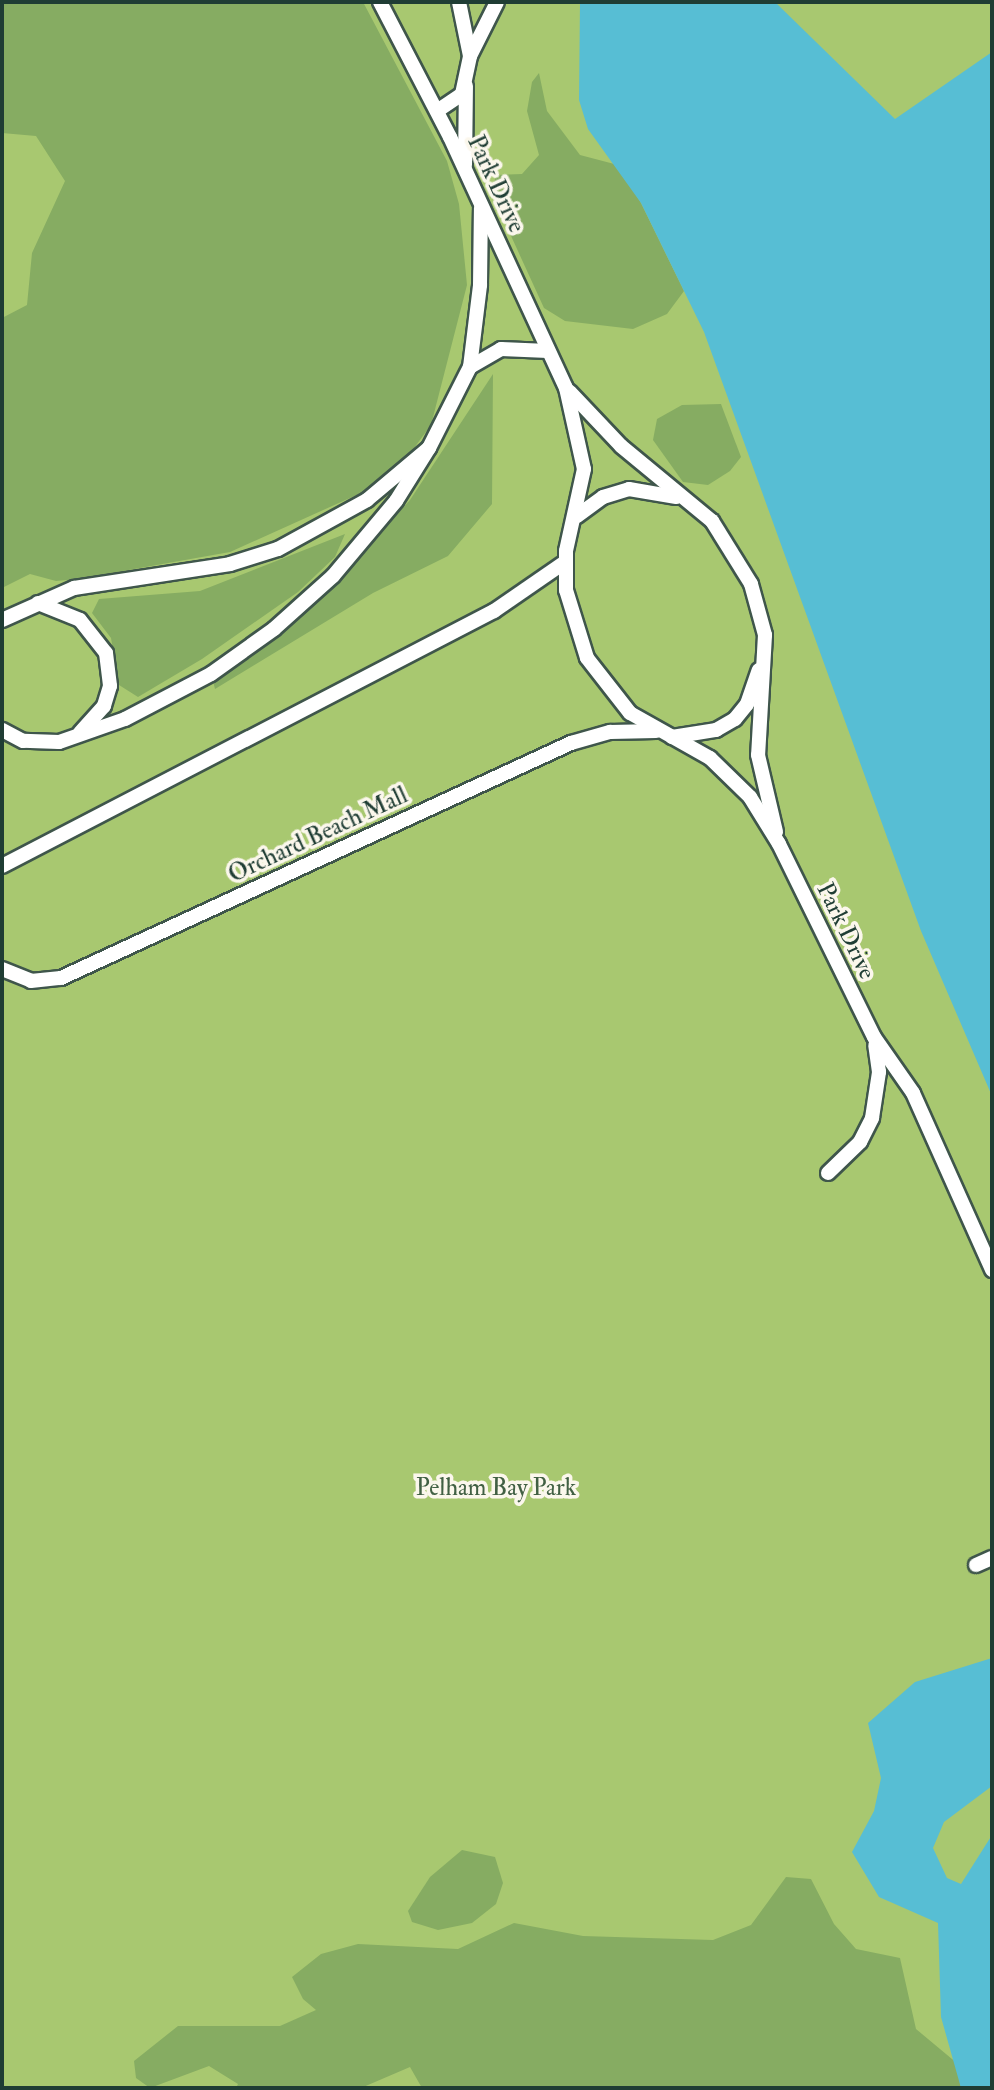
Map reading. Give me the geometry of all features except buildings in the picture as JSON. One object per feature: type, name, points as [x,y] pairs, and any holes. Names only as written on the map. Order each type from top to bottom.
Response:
[{"type":"street","name":"Park Drive","points":[[380,2],[465,169],[566,388],[584,457],[577,516],[565,562],[567,602],[587,658],[621,704],[657,731],[672,737],[733,777],[779,844],[874,1037],[913,1093],[992,1270]]},
{"type":"street","points":[[459,2],[470,56]]},
{"type":"street","points":[[465,169],[466,86],[470,56],[497,2]]},
{"type":"street","points":[[437,111],[458,99],[466,86]]},
{"type":"street","points":[[2,730],[36,744],[71,739],[176,694],[284,621],[367,538],[429,448],[470,367],[480,285],[481,203]]},
{"type":"street","points":[[470,367],[501,349],[548,351]]},
{"type":"street","name":"Park Drive","points":[[566,388],[629,454],[688,501],[724,536],[743,567],[762,616],[765,650],[757,740],[779,844]]},
{"type":"street","points":[[2,620],[88,584],[230,564],[278,549],[367,500],[429,448]]},
{"type":"street","points":[[577,516],[603,497],[629,489],[688,501]]},
{"type":"street","points":[[2,866],[494,611],[565,562]]},
{"type":"street","points":[[38,603],[80,620],[106,653],[110,686],[104,706],[71,739]]},
{"type":"street","name":"Park Drive","points":[[672,737],[716,730],[735,719],[752,695],[765,650]]},
{"type":"street","name":"Orchard Beach Mall","points":[[2,969],[31,981],[61,978],[571,743],[610,732],[657,731]]},
{"type":"street","name":"Park Drive","points":[[828,1173],[860,1142],[872,1118],[879,1072],[874,1037]]},
{"type":"street","points":[[976,1565],[992,1558]]},
{"type":"green space","name":"Pelham Bay Park","points":[[2,2],[992,2],[992,2088],[2,2088]]},
{"type":"green space","points":[[2,2],[363,2],[447,161],[459,204],[467,285],[431,425],[400,467],[361,493],[230,552],[78,579],[56,581],[30,574],[2,588],[2,318],[27,305],[32,253],[65,181],[36,136],[2,133]]},
{"type":"green space","points":[[539,73],[547,111],[580,155],[618,165],[641,203],[684,291],[667,314],[633,329],[565,321],[544,308],[490,190],[497,175],[522,174],[539,155],[527,111],[532,82]]},
{"type":"green space","points":[[493,374],[492,504],[448,556],[373,593],[215,689],[213,681],[325,591],[410,500]]},
{"type":"green space","points":[[721,404],[741,457],[730,471],[708,485],[683,482],[653,440],[657,419],[682,405]]},
{"type":"green space","points":[[345,534],[335,557],[298,592],[202,659],[138,697],[119,685],[111,638],[92,613],[99,599],[200,591]]},
{"type":"green space","points":[[462,1850],[495,1857],[503,1883],[496,1904],[472,1923],[438,1930],[412,1922],[408,1911],[430,1877]]},
{"type":"green space","points":[[786,1877],[811,1879],[834,1924],[856,1949],[900,1958],[916,2029],[958,2064],[961,2088],[422,2088],[410,2067],[361,2088],[236,2088],[238,2084],[209,2066],[150,2088],[136,2078],[134,2061],[178,2026],[280,2026],[316,2010],[303,1999],[292,1977],[321,1954],[358,1944],[458,1949],[514,1923],[583,1936],[713,1940],[751,1925]]},
{"type":"water","points":[[580,2],[775,2],[895,119],[992,52],[992,1096],[921,931],[704,332],[641,203],[588,129],[579,100]]},
{"type":"water","points":[[992,1658],[992,1786],[944,1822],[933,1848],[947,1878],[961,1884],[992,1835],[992,2088],[961,2088],[941,2017],[938,1923],[879,1897],[852,1852],[874,1811],[881,1778],[868,1723],[915,1682]]}]
